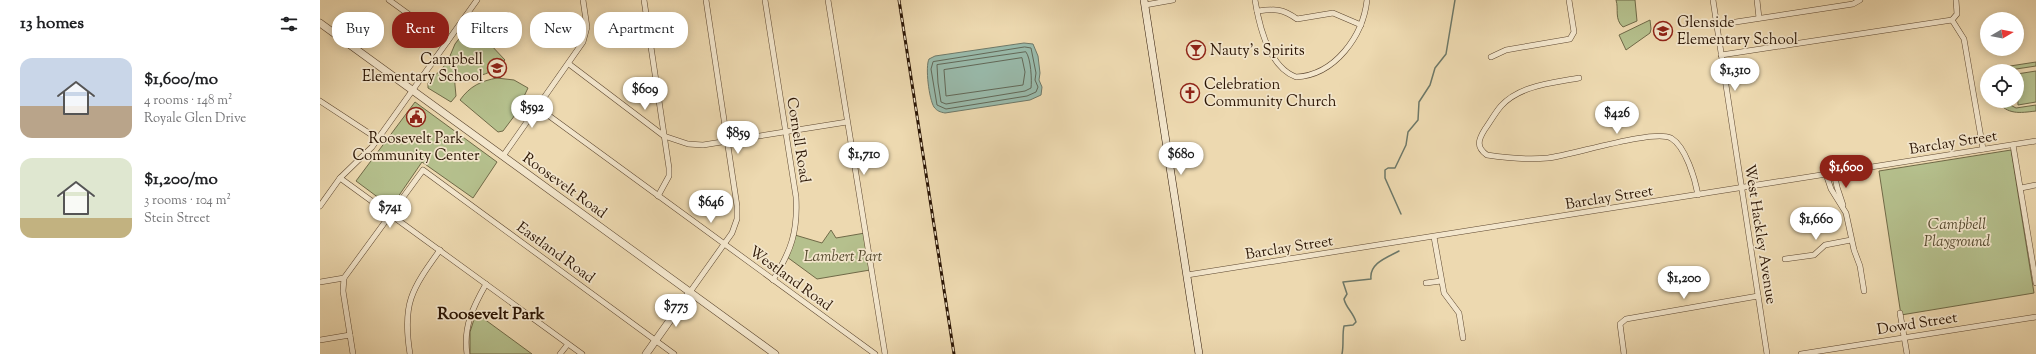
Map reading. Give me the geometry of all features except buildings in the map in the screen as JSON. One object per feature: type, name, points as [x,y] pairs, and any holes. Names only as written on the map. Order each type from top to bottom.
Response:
[{"type":"street","points":[[388,0],[405,12]]},
{"type":"street","points":[[449,39],[477,0]]},
{"type":"street","points":[[503,156],[579,50],[586,33],[583,0]]},
{"type":"street","points":[[644,0],[669,176],[658,196]]},
{"type":"street","points":[[646,354],[732,233],[737,219],[737,206],[706,0]]},
{"type":"street","name":"Cornell Road","points":[[765,0],[796,197],[796,227],[788,257],[773,280]]},
{"type":"street","points":[[828,0],[885,354]]},
{"type":"street","points":[[1173,0],[1145,2],[1199,354]]},
{"type":"street","points":[[1256,0],[1262,33],[1268,47],[1284,69],[1296,77],[1314,73],[1341,56],[1355,39],[1361,26],[1367,0]]},
{"type":"street","points":[[1491,57],[1506,50],[1570,40],[1574,32],[1569,0]]},
{"type":"street","name":"West Hackley Avenue","points":[[1712,0],[1766,354]]},
{"type":"street","points":[[1757,0],[1759,18]]},
{"type":"street","points":[[1721,55],[1952,20],[1957,14],[1956,0]]},
{"type":"street","points":[[1716,25],[1858,1]]},
{"type":"street","points":[[1257,12],[1279,10],[1287,12],[1297,19],[1333,13],[1361,26]]},
{"type":"street","points":[[1952,20],[1964,39],[1984,149]]},
{"type":"street","name":"Roosevelt Road","points":[[320,23],[775,354]]},
{"type":"street","points":[[320,206],[340,178],[378,139],[443,48]]},
{"type":"street","points":[[569,64],[664,136],[688,144],[703,145],[847,122]]},
{"type":"street","points":[[1579,78],[1538,86],[1512,97],[1501,106],[1481,135],[1478,143],[1483,152],[1487,155],[1517,159],[1549,158],[1641,138],[1666,136],[1678,144],[1683,153],[1693,175],[1698,195]]},
{"type":"street","points":[[320,101],[378,139]]},
{"type":"street","name":"Westland Road","points":[[537,107],[876,354]]},
{"type":"street","name":"Barclay Street","points":[[1187,276],[2036,141]]},
{"type":"street","points":[[2013,145],[2034,255],[2036,283]]},
{"type":"street","name":"Eastland Road","points":[[390,215],[423,170],[674,354]]},
{"type":"street","points":[[1834,173],[1851,240],[1860,266],[1864,291]]},
{"type":"street","points":[[1826,174],[1831,189],[1844,208]]},
{"type":"street","points":[[340,178],[582,354]]},
{"type":"street","points":[[2021,188],[2036,185]]},
{"type":"street","points":[[353,354],[343,291],[344,278],[390,215]]},
{"type":"street","points":[[1434,237],[1441,281],[1447,299],[1457,308],[1459,313],[1463,338]]},
{"type":"street","points":[[1785,259],[1814,255],[1825,245],[1851,240]]},
{"type":"street","points":[[410,354],[406,326],[409,303],[414,287],[440,250]]},
{"type":"street","points":[[320,282],[344,278]]},
{"type":"street","points":[[1426,283],[1441,281]]},
{"type":"street","points":[[467,354],[466,333],[469,318],[486,284]]},
{"type":"street","points":[[1624,354],[1620,324],[1626,319],[1758,296]]},
{"type":"street","points":[[1900,313],[1907,354]]},
{"type":"street","name":"Dowd Street","points":[[1801,354],[2036,317]]},
{"type":"street","points":[[320,340],[350,335]]},
{"type":"street","points":[[560,354],[568,344]]},
{"type":"green space","points":[[1616,0],[1635,0],[1637,21],[1623,27],[1620,24]]},
{"type":"green space","points":[[1650,20],[1650,33],[1626,50],[1619,35]]},
{"type":"green space","points":[[457,41],[457,48],[494,48],[505,60],[488,73],[482,75],[461,76],[454,74],[456,96],[451,102],[428,88],[428,83],[447,63]]},
{"type":"green space","points":[[2036,62],[2036,66],[2024,68],[2023,64]]},
{"type":"green space","points":[[2036,71],[2036,102],[2024,104],[2024,73]]},
{"type":"green space","points":[[497,78],[514,80],[528,88],[515,115],[503,131],[498,132],[460,100],[476,85]]},
{"type":"green space","points":[[415,102],[497,162],[473,198],[422,162],[391,207],[356,181]]},
{"type":"green space","points":[[2036,105],[2036,111],[2014,112],[2004,108],[2024,108]]},
{"type":"green space","name":"Campbell Playground","points":[[2011,150],[2034,293],[1901,315],[1879,171]]},
{"type":"green space","name":"Lambert Part","points":[[831,230],[836,238],[865,233],[870,270],[817,279],[787,257],[795,235],[822,243]]},
{"type":"green space","points":[[476,313],[532,354],[470,354],[470,332]]},
{"type":"water","points":[[1024,43],[1033,44],[1038,56],[1040,73],[1039,80],[1042,87],[1041,95],[1030,100],[945,113],[934,107],[928,83],[927,69],[929,59],[935,56]]},
{"type":"waterway","points":[[1401,214],[1385,178],[1385,170],[1388,168],[1395,168],[1406,145],[1408,132],[1418,120],[1419,102],[1430,85],[1435,68],[1446,54],[1455,0]]},
{"type":"waterway","points":[[1342,354],[1344,326],[1353,325],[1356,322],[1344,299],[1347,294],[1343,282],[1371,279],[1371,273],[1376,265],[1380,261],[1399,251]]},
{"type":"railway","points":[[899,0],[954,354]]},
{"type":"place","name":"Glenside Elementary School","points":[[1663,31]]},
{"type":"place","name":"Nauty's Spirits","points":[[1196,50]]},
{"type":"place","name":"Campbell Elementary School","points":[[497,68]]},
{"type":"place","name":"Celebration Community Church","points":[[1190,93]]},
{"type":"place","name":"Roosevelt Park Community Center","points":[[416,117]]},
{"type":"district","name":"Roosevelt Park","points":[[491,313]]}]
